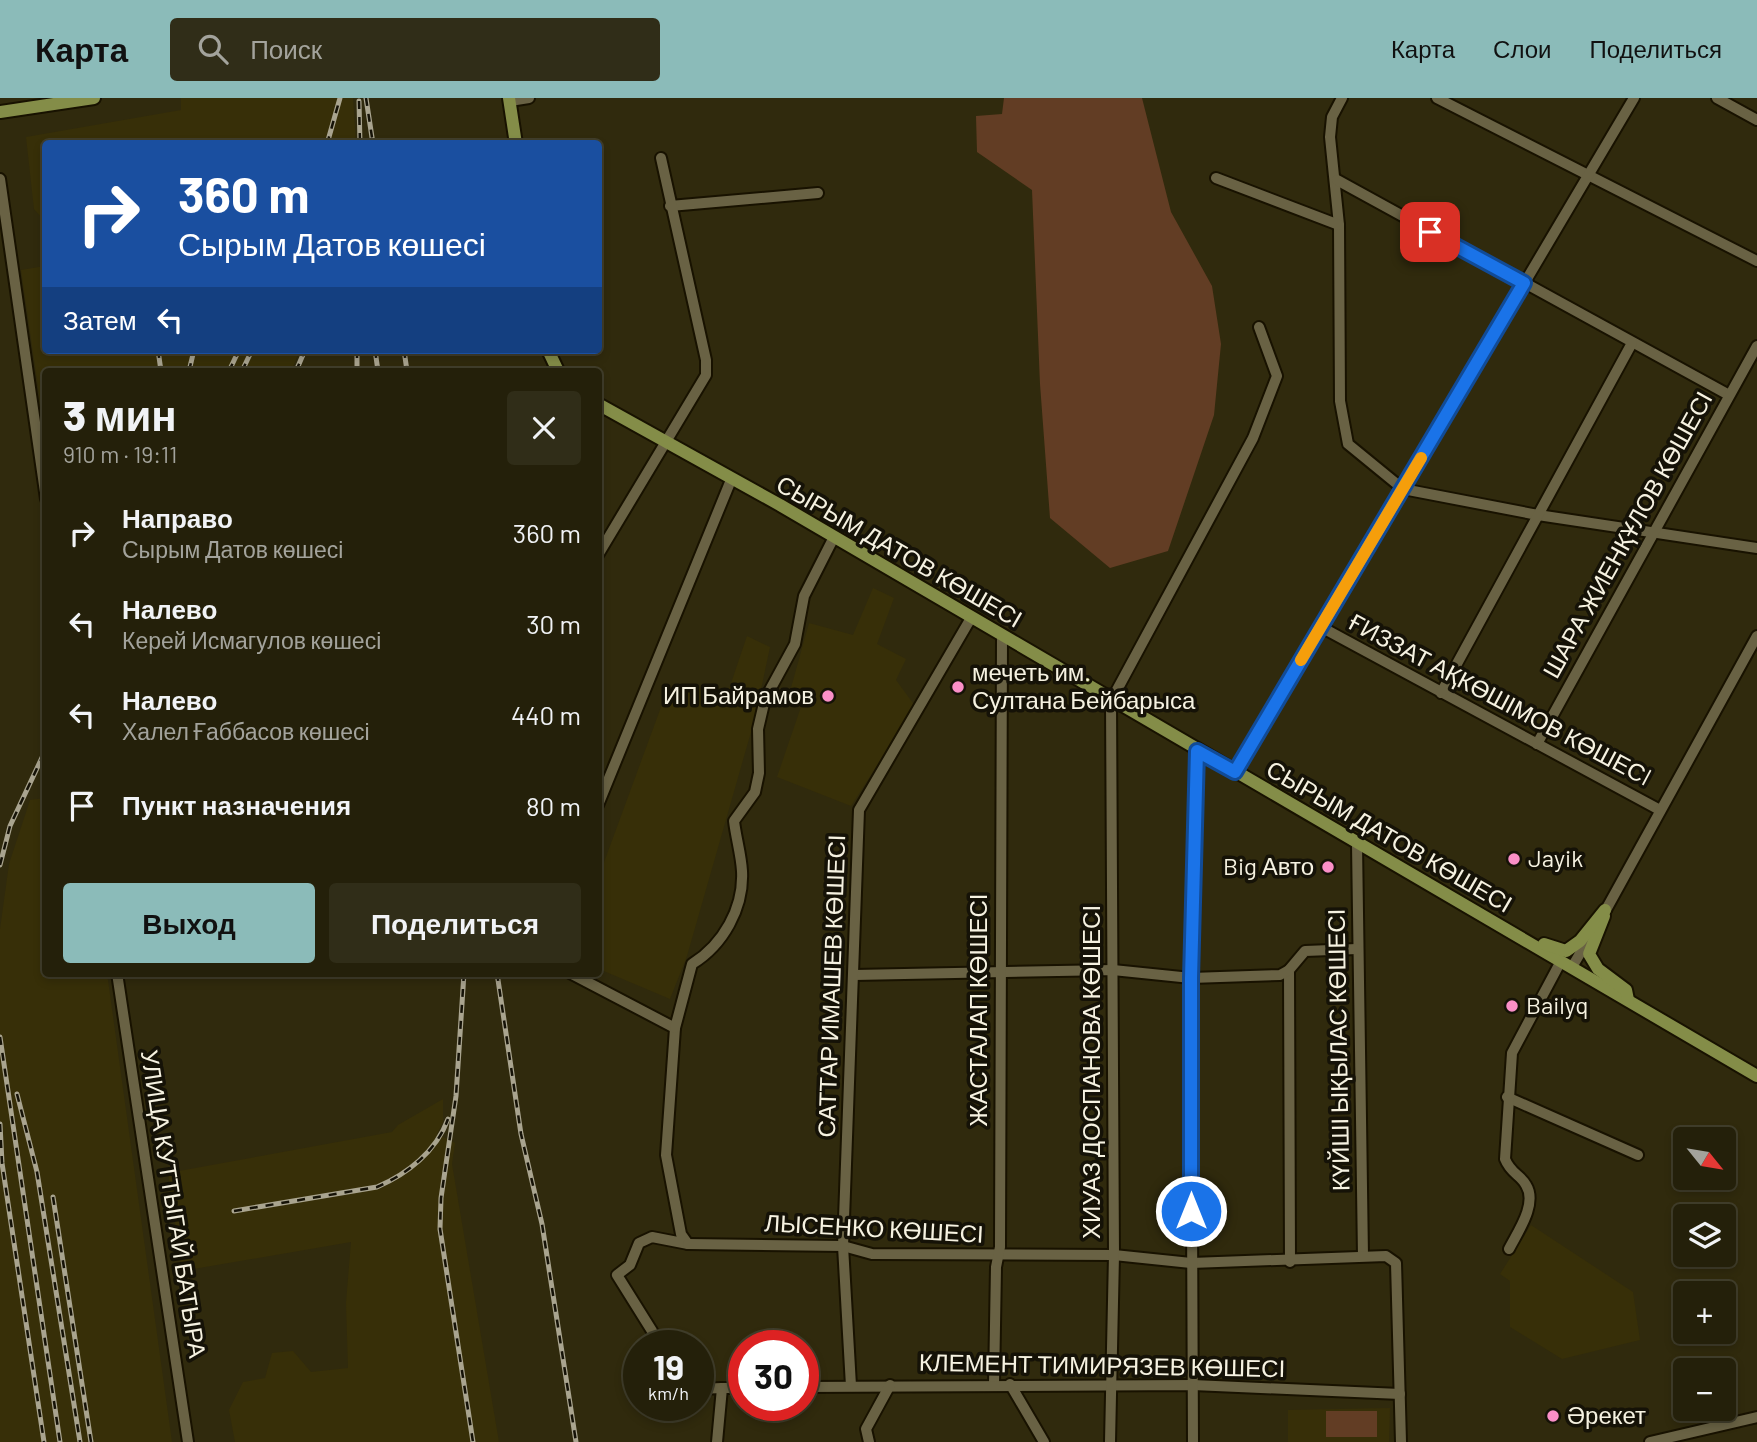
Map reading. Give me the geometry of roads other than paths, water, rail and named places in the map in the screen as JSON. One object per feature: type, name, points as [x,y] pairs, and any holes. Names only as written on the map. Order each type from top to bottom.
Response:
[{"type":"main road","points":[[0,112],[94,98]]},
{"type":"main road","points":[[510,99],[515,140]]},
{"type":"main road","name":"СЫРЫМ ДАТОВ КӨШЕСІ","points":[[602,406],[834,537],[1757,1076]]},
{"type":"main road","points":[[1512,933],[1527,934],[1553,949],[1566,951],[1580,940],[1605,910]]},
{"type":"main road","points":[[1605,910],[1590,954],[1598,969],[1626,990],[1628,1000]]},
{"type":"street","points":[[510,99],[529,98]]},
{"type":"street","points":[[1342,98],[1332,117],[1330,137],[1337,180],[1339,225],[1340,401],[1348,444],[1403,489],[1538,515],[1757,548]]},
{"type":"street","points":[[1437,98],[1589,173],[1757,261]]},
{"type":"street","points":[[1235,772],[1634,98]]},
{"type":"street","points":[[1717,98],[1757,120]]},
{"type":"street","points":[[602,548],[706,375],[706,360],[660,158]]},
{"type":"street","points":[[1216,178],[1339,225]]},
{"type":"street","points":[[0,179],[42,471]]},
{"type":"street","points":[[1337,180],[1729,395]]},
{"type":"street","points":[[670,206],[818,193]]},
{"type":"street","points":[[1111,701],[1253,438],[1277,376],[1259,327]]},
{"type":"street","points":[[1441,693],[1632,343]]},
{"type":"street","name":"ШАРА ЖИЕНҚҰЛОВ КӨШЕСІ","points":[[1536,744],[1757,346]]},
{"type":"street","points":[[602,795],[731,480]]},
{"type":"street","points":[[688,1244],[681,1234],[666,1155],[674,1028],[692,964],[713,951],[737,905],[742,874],[734,821],[755,792],[759,773],[758,729],[765,699],[794,644],[804,596],[834,537]]},
{"type":"street","name":"САТТАР ИМАШЕВ КӨШЕСІ","points":[[851,1386],[843,1245],[859,810],[971,618]]},
{"type":"street","name":"ҒИЗЗАТ АҚКӨШІМОВ КӨШЕСI","points":[[1321,627],[1658,809]]},
{"type":"street","name":"ЖАСТАЛАП КӨШЕСІ","points":[[994,1384],[999,1256],[1002,636]]},
{"type":"street","points":[[1509,1249],[1522,1228],[1529,1195],[1526,1184],[1510,1171],[1505,1159],[1512,1053],[1567,964],[1605,910],[1658,809],[1757,636]]},
{"type":"street","name":"ХИУАЗ ДОСПАНОВА КӨШЕСІ","points":[[1110,1442],[1114,1255],[1111,701]]},
{"type":"street","points":[[1193,1442],[1191,978],[1197,751]]},
{"type":"street","name":"КҮЙШІ ЫҚЫЛАС КӨШЕСІ","points":[[1357,844],[1363,1256]]},
{"type":"street","points":[[854,975],[1112,970],[1191,978],[1280,975],[1289,970],[1305,951],[1357,949]]},
{"type":"street","points":[[1289,970],[1290,1262]]},
{"type":"street","name":"УЛИЦА КУТТЫГАЙ БАТЫРА","points":[[118,977],[188,1442]]},
{"type":"street","points":[[578,977],[674,1028]]},
{"type":"street","points":[[1507,1097],[1637,1155]]},
{"type":"street","name":"ЛЫСЕНКО КӨШЕСІ","points":[[651,1330],[617,1275],[630,1265],[639,1243],[652,1237],[688,1244],[843,1245],[872,1254],[1114,1255],[1191,1263],[1290,1262],[1386,1256],[1396,1264],[1400,1394]]},
{"type":"street","points":[[1010,1384],[1045,1442]]},
{"type":"street","points":[[869,1442],[866,1429],[890,1385]]},
{"type":"street","name":"КЛЕМЕНТ ТИМИРЯЗЕВ КӨШЕСІ","points":[[819,1387],[1193,1385],[1400,1394]]},
{"type":"street","points":[[714,1388],[728,1388]]},
{"type":"street","points":[[717,1442],[722,1388]]},
{"type":"street","points":[[1400,1394],[1401,1442]]},
{"type":"street","points":[[1650,1442],[1757,1417]]},
{"type":"railway","points":[[328,140],[340,98]]},
{"type":"railway","points":[[366,98],[372,140]]},
{"type":"railway","points":[[359,101],[360,140]]},
{"type":"railway","points":[[159,354],[161,368]]},
{"type":"railway","points":[[190,368],[193,354]]},
{"type":"railway","points":[[230,368],[237,354]]},
{"type":"railway","points":[[243,368],[250,354]]},
{"type":"railway","points":[[297,368],[303,354]]},
{"type":"railway","points":[[357,354],[357,368]]},
{"type":"railway","points":[[376,354],[378,368]]},
{"type":"railway","points":[[405,354],[407,368]]},
{"type":"railway","points":[[0,865],[10,826],[42,758]]},
{"type":"railway","points":[[464,977],[456,1096],[441,1198],[440,1229],[473,1442]]},
{"type":"railway","points":[[498,977],[521,1134],[542,1224],[576,1442]]},
{"type":"railway","points":[[0,1037],[60,1442]]},
{"type":"railway","points":[[17,1094],[37,1172],[80,1442]]},
{"type":"railway","points":[[234,1211],[377,1187],[399,1176],[419,1161],[436,1142],[448,1119]]},
{"type":"railway","points":[[0,1124],[2,1163],[44,1442]]},
{"type":"railway","points":[[53,1197],[91,1442]]},
{"type":"place","name":"мечеть им. Султана Бейбарыса","points":[[958,687]]},
{"type":"place","name":"ИП Байрамов","points":[[828,696]]},
{"type":"place","name":"Jayik","points":[[1514,859]]},
{"type":"place","name":"Big Авто","points":[[1328,867]]},
{"type":"place","name":"Bailyq","points":[[1512,1006]]},
{"type":"place","name":"Әрекет","points":[[1553,1416]]}]
